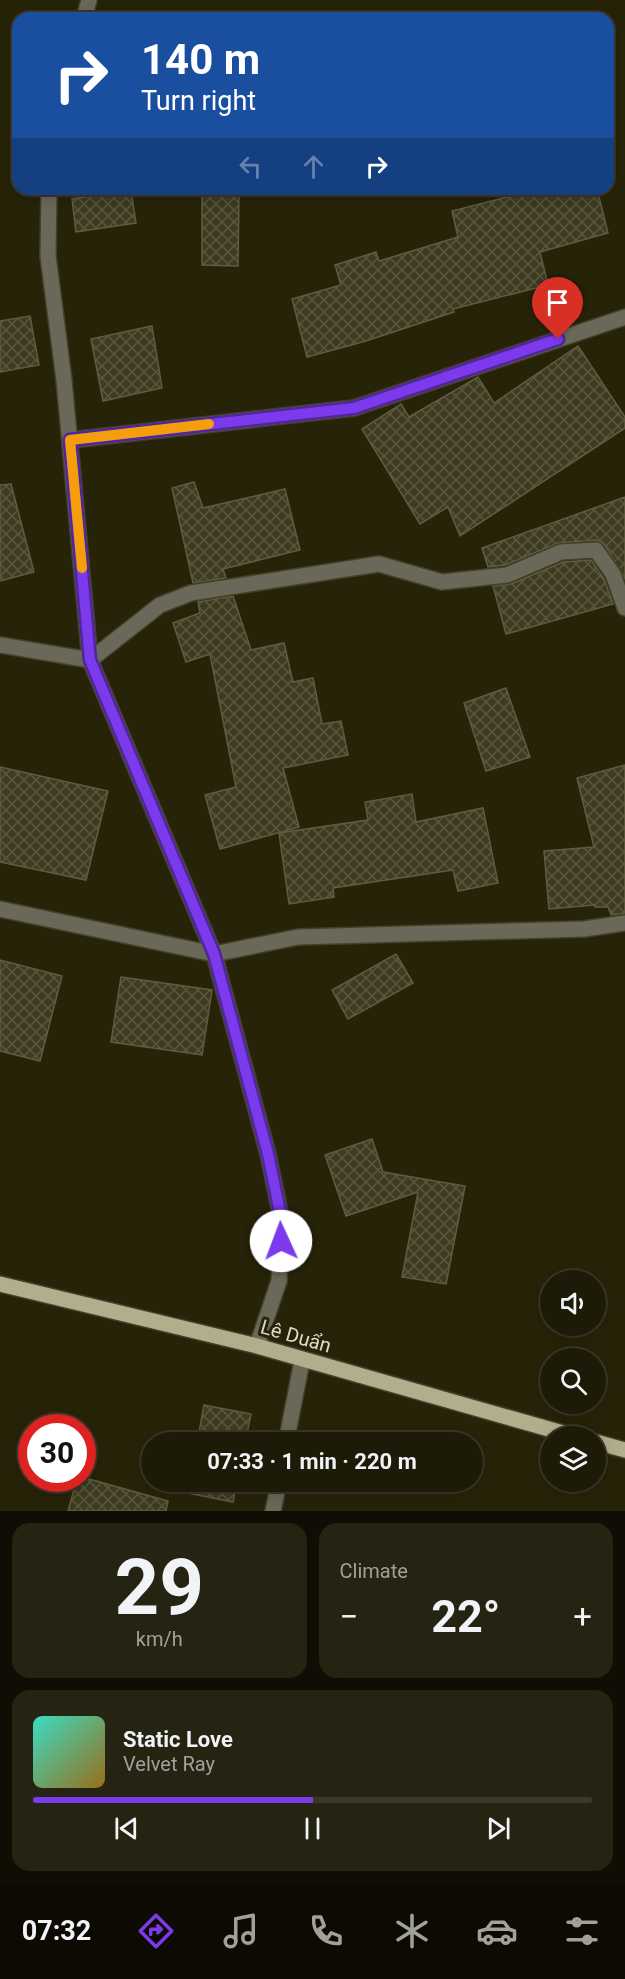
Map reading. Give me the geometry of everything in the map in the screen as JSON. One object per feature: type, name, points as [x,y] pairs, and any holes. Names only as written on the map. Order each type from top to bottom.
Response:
[{"type":"main road","name":"Lê Duẩn","points":[[0,1284],[257,1346],[540,1426]]},
{"type":"main road","points":[[606,1445],[625,1450]]},
{"type":"street","points":[[49,195],[48,256],[70,440],[90,660],[214,954],[268,1154],[282,1222],[279,1281],[257,1346]]},
{"type":"street","points":[[70,440],[354,408],[625,317]]},
{"type":"street","points":[[0,645],[90,660],[160,605],[191,593],[380,564],[442,582],[507,574],[561,552],[596,550],[613,574],[625,608]]},
{"type":"street","points":[[0,909],[214,954],[298,937],[584,929],[625,923]]},
{"type":"street","points":[[288,1432],[302,1360]]},
{"type":"street","points":[[273,1511],[277,1492]]},
{"type":"building","points":[[98,195],[132,195],[136,223],[76,232],[72,199]]},
{"type":"building","points":[[202,195],[239,195],[238,266],[202,265]]},
{"type":"building","points":[[515,195],[598,195],[608,233],[540,252],[548,285],[453,309],[454,312],[366,341],[307,357],[292,299],[341,285],[335,265],[376,252],[379,261],[458,237],[452,211]]},
{"type":"building","points":[[30,316],[39,365],[0,372],[0,321]]},
{"type":"building","points":[[152,326],[162,388],[103,401],[91,339]]},
{"type":"building","points":[[578,346],[625,417],[625,428],[460,536],[448,507],[420,524],[362,429],[401,404],[409,417],[478,377],[494,403]]},
{"type":"building","points":[[194,482],[203,508],[285,489],[300,550],[223,569],[226,578],[193,583],[172,488]]},
{"type":"building","points":[[11,484],[34,572],[0,581],[0,485]]},
{"type":"building","points":[[625,497],[625,579],[604,544],[596,540],[558,543],[505,565],[488,567],[482,548]]},
{"type":"building","points":[[591,560],[604,579],[613,604],[506,634],[493,586],[511,584],[563,562]]},
{"type":"building","points":[[233,596],[251,650],[284,643],[293,682],[313,678],[322,724],[341,721],[348,755],[283,768],[299,827],[220,849],[205,795],[236,787],[210,654],[186,662],[173,623],[200,613],[198,602]]},
{"type":"building","points":[[506,688],[530,757],[486,771],[464,703]]},
{"type":"building","points":[[625,765],[625,913],[611,915],[608,907],[595,907],[595,905],[549,909],[544,851],[594,847],[577,778]]},
{"type":"building","points":[[0,767],[108,791],[86,880],[0,862]]},
{"type":"building","points":[[412,794],[416,822],[483,808],[498,883],[458,891],[453,870],[333,888],[334,897],[289,904],[279,833],[368,820],[365,802]]},
{"type":"building","points":[[396,954],[413,983],[348,1019],[332,990]]},
{"type":"building","points":[[0,960],[62,976],[40,1061],[0,1051]]},
{"type":"building","points":[[121,977],[212,990],[202,1055],[111,1042]]},
{"type":"building","points":[[372,1139],[383,1172],[465,1186],[446,1284],[402,1277],[418,1192],[346,1216],[325,1155]]},
{"type":"building","points":[[204,1405],[251,1414],[247,1432],[199,1432]]},
{"type":"building","points":[[96,1481],[168,1501],[166,1511],[68,1511],[73,1492],[96,1492]]},
{"type":"building","points":[[187,1492],[235,1492],[233,1502]]},
{"type":"slow traffic","points":[[82,568],[70,440],[209,424]]},
{"type":"route","points":[[281,1241],[282,1222],[268,1154],[214,954],[90,660],[70,440],[354,408],[558,339]]}]
